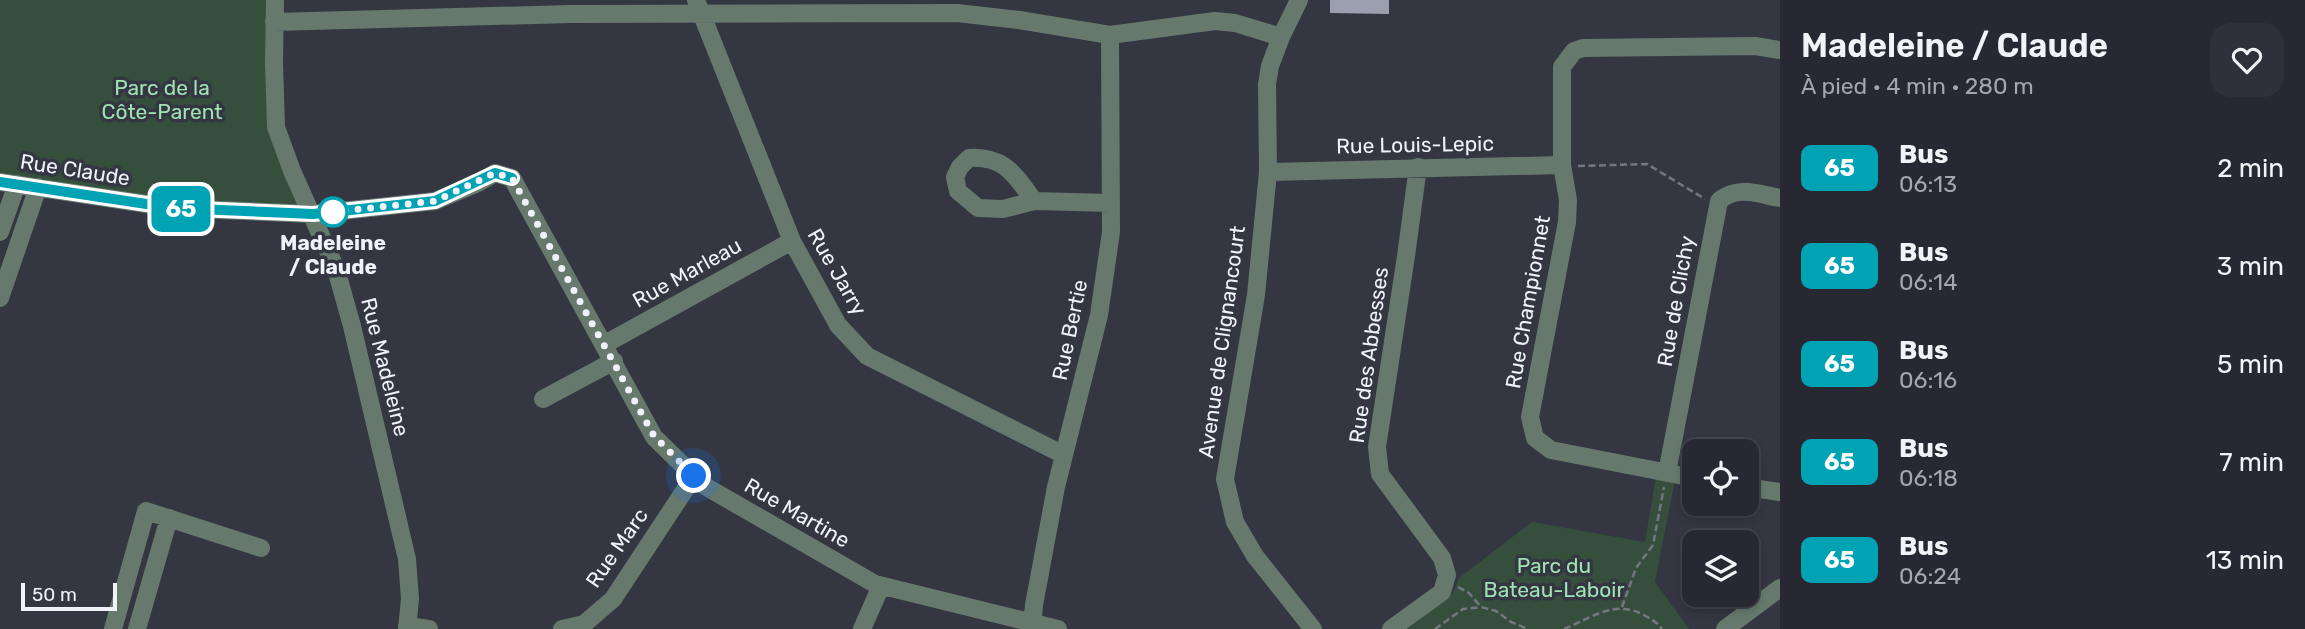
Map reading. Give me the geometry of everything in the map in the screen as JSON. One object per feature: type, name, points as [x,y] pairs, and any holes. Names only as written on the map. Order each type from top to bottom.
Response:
[{"type":"street","name":"Rue Madeleine","points":[[275,0],[276,127],[292,171],[336,269],[352,326],[407,559],[410,599],[407,628]]},
{"type":"street","name":"Avenue de Clignancourt","points":[[1299,0],[1281,37],[1270,66],[1267,84],[1268,172],[1256,295],[1225,479],[1235,522],[1255,556],[1313,629]]},
{"type":"street","points":[[274,22],[699,6],[957,13],[1110,35],[1215,21],[1235,23],[1281,37]]},
{"type":"street","name":"Rue Jarry","points":[[699,6],[792,242],[838,325],[867,356],[1064,455]]},
{"type":"street","name":"Rue Bertie","points":[[1032,626],[1054,500],[1099,315],[1111,232],[1110,35]]},
{"type":"street","name":"Rue Championnet","points":[[1682,478],[1666,477],[1551,450],[1535,438],[1530,417],[1567,222],[1568,165],[1562,67],[1574,51],[1583,48],[1742,46],[1780,50]]},
{"type":"street","name":"Rue Louis-Lepic","points":[[1268,172],[1568,165]]},
{"type":"street","name":"Rue des Abbesses","points":[[1391,629],[1442,592],[1447,575],[1442,558],[1380,474],[1377,447],[1418,167]]},
{"type":"street","name":"Rue Claude","points":[[8,183],[173,208],[313,214],[435,201],[495,173],[512,178]]},
{"type":"street","name":"Rue Martine","points":[[512,178],[654,436],[703,485],[881,586],[1032,626],[1058,629]]},
{"type":"street","points":[[0,232],[8,183]]},
{"type":"street","points":[[0,298],[38,187]]},
{"type":"street","name":"Rue de Clichy","points":[[1666,477],[1719,201],[1728,193],[1742,191],[1780,198]]},
{"type":"street","points":[[1034,201],[1111,202]]},
{"type":"street","name":"Rue Marleau","points":[[605,344],[792,242]]},
{"type":"street","points":[[543,398],[614,361]]},
{"type":"street","name":"Rue Marc","points":[[562,629],[583,624],[612,599],[694,476]]},
{"type":"street","points":[[1759,489],[1780,492]]},
{"type":"street","points":[[113,629],[146,511],[261,548]]},
{"type":"street","points":[[136,629],[169,518]]},
{"type":"street","points":[[862,629],[881,586]]},
{"type":"street","points":[[1725,629],[1780,588]]},
{"type":"street","points":[[407,628],[429,629]]},
{"type":"path","points":[[1568,165],[1647,164],[1708,200]]},
{"type":"path","points":[[1622,607],[1636,568],[1653,545],[1666,477]]},
{"type":"path","points":[[1455,585],[1469,593],[1481,607]]},
{"type":"path","points":[[1435,629],[1463,609],[1481,607],[1496,611],[1511,622],[1528,629]]},
{"type":"path","points":[[1564,629],[1604,610],[1622,607],[1636,611],[1662,629]]},
{"type":"green space","name":"Parc de la Côte-Parent","points":[[0,0],[272,0],[271,128],[313,213],[0,186]]},
{"type":"green space","name":"Parc du Bateau-Laboir","points":[[1657,471],[1676,475],[1655,582],[1689,629],[1407,629],[1453,593],[1459,578],[1532,522],[1645,542]]},
{"type":"building","points":[[1330,0],[1389,0],[1389,14],[1330,13]]},
{"type":"bus line","name":"65","points":[[0,182],[173,208],[313,214],[435,201],[495,173],[512,178]]},
{"type":"place","name":"Madeleine / Claude","points":[[333,212]]},
{"type":"route","points":[[333,212],[435,201],[495,173],[512,178],[654,436],[694,476]]}]
